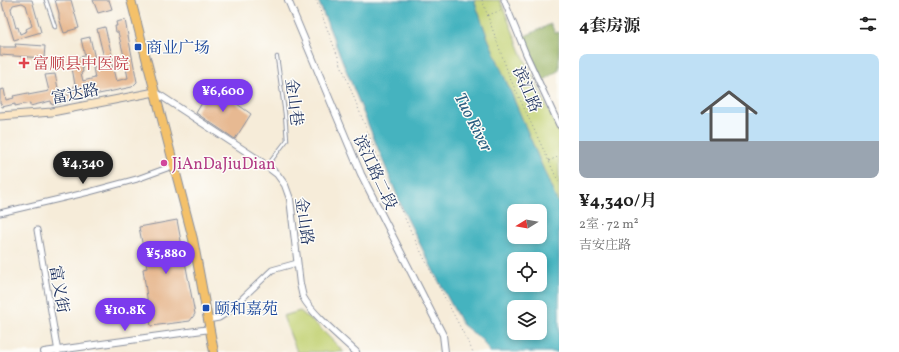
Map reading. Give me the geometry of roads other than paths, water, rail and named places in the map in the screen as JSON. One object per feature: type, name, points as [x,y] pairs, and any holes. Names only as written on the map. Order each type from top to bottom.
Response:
[{"type":"main road","points":[[127,0],[193,239],[208,320],[209,352]]},
{"type":"main road","points":[[131,0],[170,167],[189,240],[214,352]]},
{"type":"main road","name":"富达路","points":[[0,116],[52,112],[152,92]]},
{"type":"street","name":"滨江路二段","points":[[288,0],[361,174],[443,335],[445,352]]},
{"type":"street","points":[[504,0],[526,54],[559,125]]},
{"type":"street","name":"金山路","points":[[152,92],[277,174],[285,185],[290,199],[297,263],[300,284],[304,297],[316,314],[356,352]]},
{"type":"street","points":[[0,213],[123,183],[170,167]]},
{"type":"street","name":"富义街","points":[[37,230],[58,351]]},
{"type":"street","points":[[208,320],[219,318],[228,313],[272,270],[297,263]]},
{"type":"street","points":[[44,352],[208,330]]},
{"type":"lane","points":[[46,0],[54,27]]},
{"type":"lane","name":"金山巷","points":[[267,167],[287,140],[286,114],[276,57]]},
{"type":"water","name":"Tuo River","points":[[318,0],[474,0],[487,36],[559,206],[559,352],[490,352],[482,340],[462,324],[403,210]]},
{"type":"place","name":"商业广场","points":[[138,47]]},
{"type":"place","name":"富顺县中医院","points":[[24,63]]},
{"type":"place","name":"JiAnDaJiuDian","points":[[164,163]]},
{"type":"place","name":"颐和嘉苑","points":[[206,308]]}]
